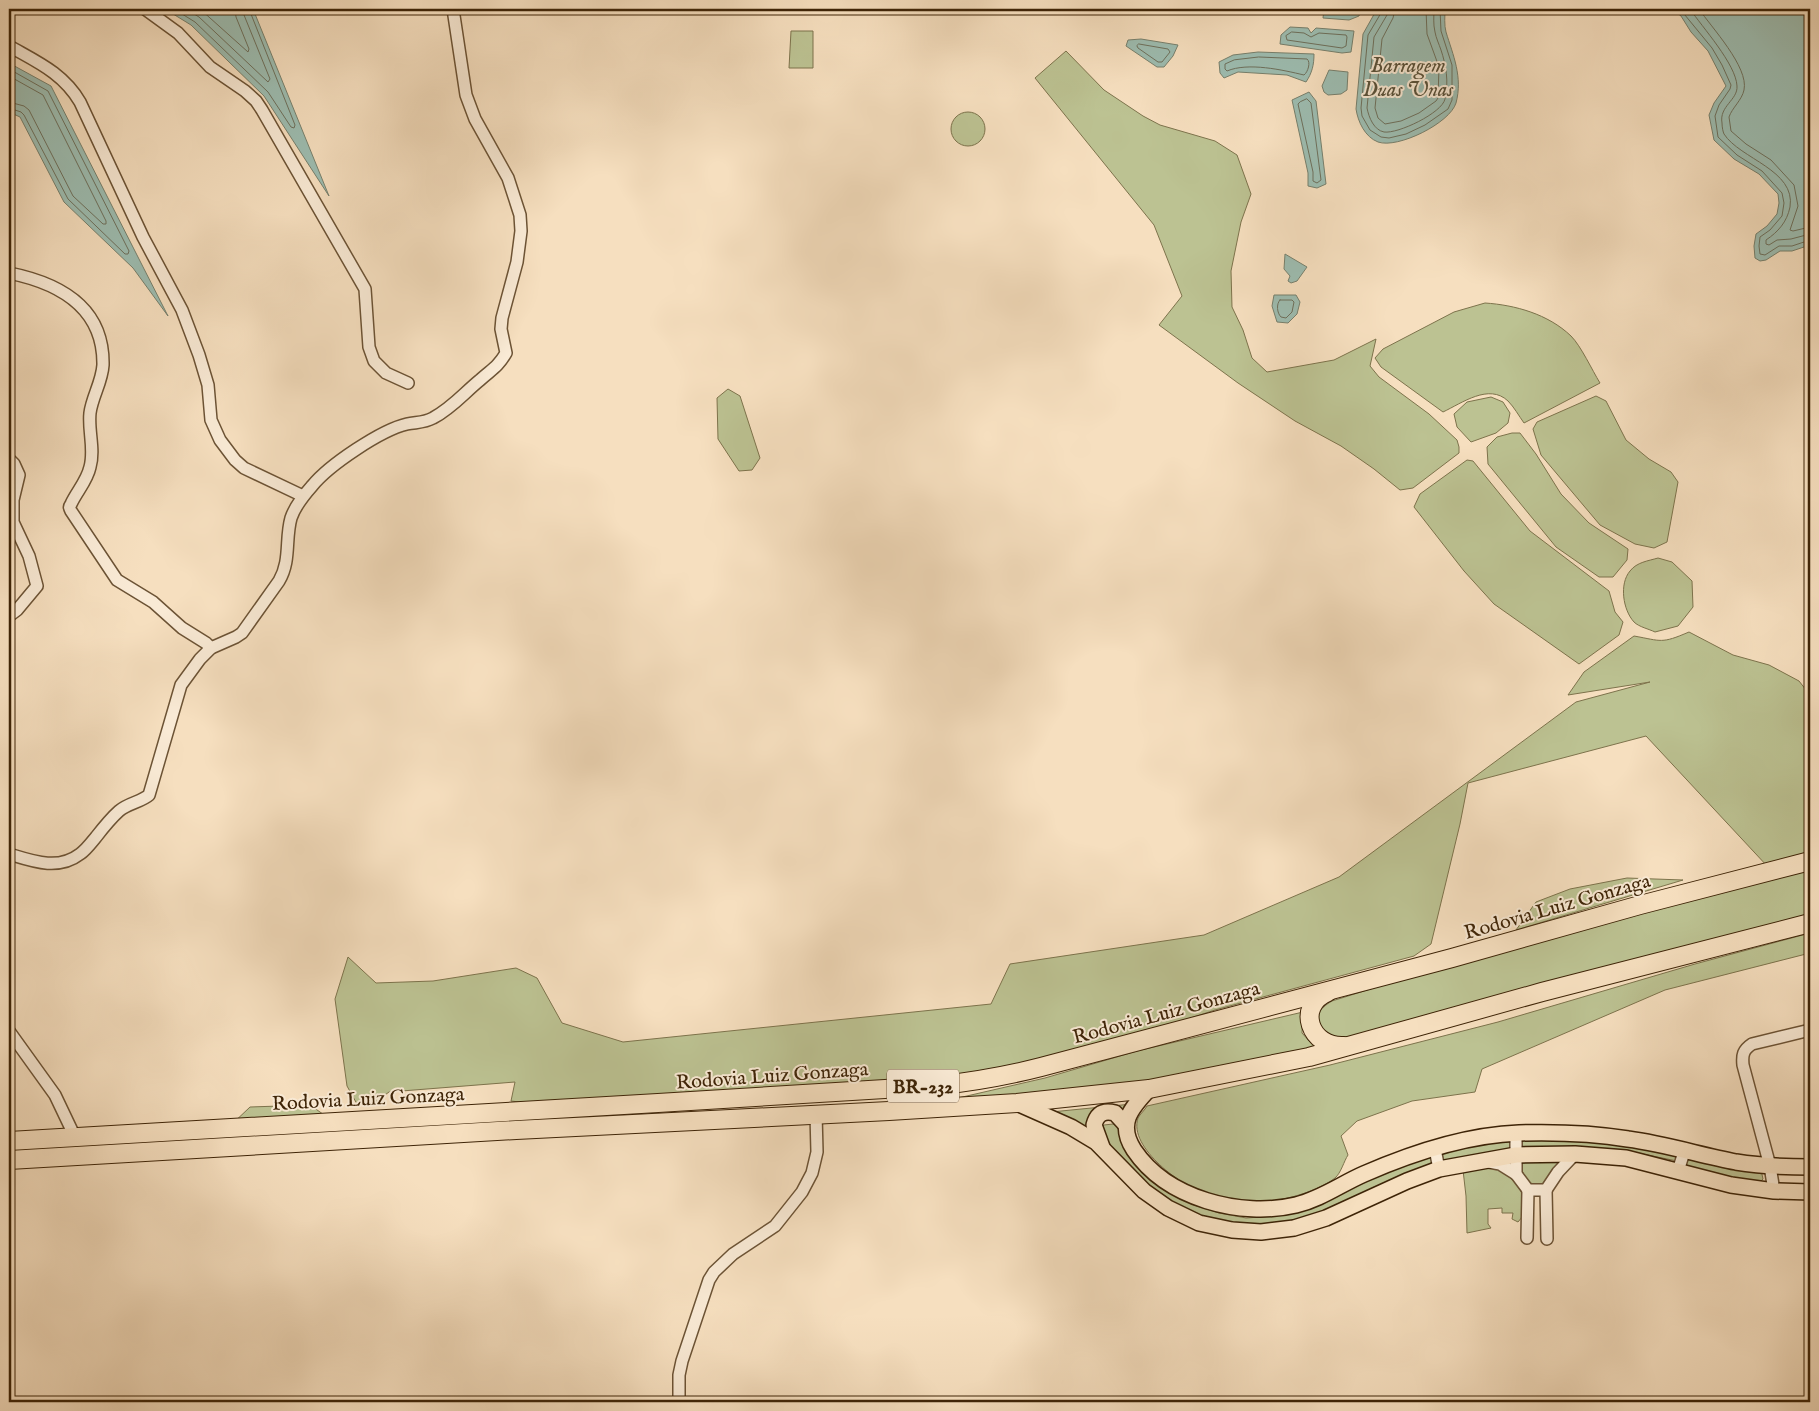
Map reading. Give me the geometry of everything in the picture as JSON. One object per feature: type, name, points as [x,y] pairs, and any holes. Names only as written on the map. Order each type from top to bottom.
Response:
[{"type":"highway","name":"Rodovia Luiz Gonzaga","points":[[9,1140],[677,1102],[934,1086],[977,1081],[1011,1075],[1810,861]]},
{"type":"highway","name":"Rodovia Luiz Gonzaga","points":[[9,1160],[1017,1103],[1149,1089],[1276,1064],[1356,1045],[1551,989],[1810,923]]},
{"type":"highway","points":[[1343,987],[1316,1000],[1311,1008],[1311,1026],[1315,1034],[1329,1044],[1338,1046],[1356,1045]]},
{"type":"main road","points":[[1126,1125],[1129,1114],[1136,1102],[1149,1089]]},
{"type":"main road","points":[[1017,1103],[1071,1127],[1096,1142],[1144,1191],[1168,1208],[1199,1223],[1232,1230],[1261,1232],[1294,1228],[1326,1218],[1407,1181],[1439,1169],[1516,1155],[1576,1154],[1626,1158],[1731,1185],[1774,1191],[1810,1192]]},
{"type":"main road","points":[[1102,1148],[1094,1125],[1099,1115],[1104,1112],[1115,1113],[1126,1125],[1131,1144],[1136,1152],[1148,1166],[1172,1185],[1203,1200],[1247,1209],[1270,1209],[1303,1203],[1328,1194],[1362,1175],[1410,1156],[1475,1139],[1516,1133],[1577,1133],[1628,1138],[1685,1149],[1735,1162],[1770,1166],[1810,1167]]},
{"type":"street","points":[[145,9],[178,33],[210,67],[245,91],[256,101],[364,289],[368,347],[374,361],[386,373],[408,382]]},
{"type":"street","points":[[9,854],[45,864],[70,860],[80,854],[126,805],[146,798],[150,794],[181,685],[200,659],[212,648],[236,638],[242,633],[283,575],[287,558],[291,519],[303,496],[322,475],[369,443],[408,424],[426,421],[458,402],[480,379],[496,368],[506,353],[500,329],[504,307],[517,262],[521,231],[520,215],[518,203],[508,178],[475,119],[466,95],[453,9]]},
{"type":"street","points":[[9,46],[55,73],[66,82],[80,102],[143,237],[182,310],[208,385],[212,420],[220,440],[235,460],[244,468],[303,496]]},
{"type":"street","points":[[9,273],[38,280],[73,298],[85,308],[100,339],[103,367],[90,415],[92,447],[90,467],[83,485],[70,504],[71,511],[117,580],[153,602],[182,628],[206,642],[212,648]]},
{"type":"street","points":[[9,459],[14,464],[19,475],[12,500],[13,522],[29,556],[37,586],[17,610],[9,616]]},
{"type":"street","points":[[1774,1191],[1770,1166],[1742,1056],[1744,1049],[1760,1041],[1810,1030]]},
{"type":"street","points":[[9,1031],[55,1095],[75,1137]]},
{"type":"street","points":[[680,1402],[679,1375],[682,1361],[709,1280],[723,1261],[775,1226],[802,1192],[812,1173],[817,1152],[816,1114]]},
{"type":"street","points":[[1516,1133],[1516,1174]]},
{"type":"street","points":[[1435,1148],[1439,1169]]},
{"type":"street","points":[[1678,1171],[1685,1149]]},
{"type":"street","points":[[1480,1161],[1500,1164],[1516,1174],[1528,1190],[1527,1233],[1537,1224],[1547,1233],[1546,1190],[1558,1172],[1576,1154]]},
{"type":"street","points":[[1528,1190],[1546,1190]]},
{"type":"green space","points":[[791,31],[813,31],[813,68],[789,68]]},
{"type":"green space","points":[[1066,51],[1104,90],[1143,116],[1160,125],[1215,141],[1237,155],[1251,194],[1241,222],[1231,271],[1232,307],[1243,330],[1252,358],[1267,372],[1334,360],[1376,339],[1370,366],[1379,377],[1429,414],[1457,440],[1459,453],[1413,488],[1400,490],[1341,446],[1295,421],[1238,383],[1159,325],[1182,296],[1154,225],[1035,78]]},
{"type":"green space","points":[[968,112],[975,113],[980,117],[984,122],[984,136],[980,141],[975,145],[968,146],[961,145],[956,141],[952,136],[951,129],[952,122],[956,117],[961,113]]},
{"type":"green space","points":[[1485,303],[1531,312],[1562,328],[1579,346],[1600,383],[1524,423],[1508,401],[1501,396],[1492,394],[1475,396],[1443,412],[1381,367],[1375,358],[1383,349],[1454,312]]},
{"type":"green space","points":[[728,389],[740,396],[760,458],[752,470],[739,471],[718,439],[717,398]]},
{"type":"green space","points":[[1596,396],[1606,401],[1626,440],[1649,459],[1671,472],[1678,482],[1667,542],[1654,548],[1635,544],[1600,525],[1541,455],[1533,429],[1537,422]]},
{"type":"green space","points":[[1491,397],[1503,402],[1510,413],[1508,423],[1496,433],[1471,442],[1457,427],[1454,414],[1467,402]]},
{"type":"green space","points":[[1520,433],[1536,454],[1561,494],[1589,523],[1628,549],[1627,560],[1613,577],[1599,577],[1556,547],[1488,464],[1487,447],[1497,437]]},
{"type":"green space","points":[[1467,460],[1473,461],[1530,531],[1609,591],[1615,612],[1623,622],[1619,635],[1579,664],[1494,604],[1464,571],[1414,507],[1420,494]]},
{"type":"green space","points":[[1658,558],[1672,562],[1692,581],[1693,607],[1678,626],[1655,632],[1641,627],[1630,617],[1625,604],[1624,583],[1633,568],[1643,562]]},
{"type":"green space","points":[[1689,632],[1733,655],[1769,665],[1799,681],[1810,695],[1810,923],[1346,1043],[1320,1032],[1319,1014],[1323,1007],[1332,1001],[1768,867],[1646,736],[1468,783],[1431,944],[1414,956],[1215,1010],[1154,1030],[970,1076],[544,1105],[511,1101],[515,1082],[389,1092],[374,1103],[357,1104],[347,1086],[335,999],[348,957],[376,983],[433,981],[516,968],[537,978],[562,1023],[623,1042],[991,1004],[1010,964],[1204,935],[1339,877],[1576,702],[1650,682],[1568,695],[1584,672],[1634,636],[1667,640]]},
{"type":"green space","points":[[1627,878],[1683,880],[1516,930],[1536,902],[1570,889]]},
{"type":"green space","points":[[1810,933],[1810,953],[1665,990],[1482,1069],[1475,1092],[1412,1101],[1357,1121],[1341,1136],[1348,1155],[1337,1176],[1326,1184],[1290,1198],[1251,1203],[1215,1198],[1197,1191],[1160,1165],[1141,1142],[1137,1130],[1138,1118],[1147,1106],[1330,1065],[1498,1022],[1695,964]]},
{"type":"green space","points":[[1303,1012],[1302,1033],[1318,1051],[1221,1075],[932,1104],[1045,1078],[1137,1051]]},
{"type":"green space","points":[[1132,1104],[1128,1112],[1107,1109],[1096,1142],[1051,1112]]},
{"type":"green space","points":[[310,1105],[330,1119],[230,1126],[250,1107]]},
{"type":"green space","points":[[1113,1124],[1122,1129],[1170,1192],[1194,1205],[1219,1213],[1246,1218],[1275,1216],[1301,1209],[1383,1173],[1429,1156],[1433,1161],[1433,1168],[1295,1225],[1233,1227],[1166,1205],[1109,1155],[1101,1128],[1104,1125]]},
{"type":"green space","points":[[1511,1138],[1512,1152],[1444,1164],[1442,1152]]},
{"type":"green space","points":[[1564,1139],[1677,1150],[1677,1161],[1628,1151],[1518,1151],[1519,1140]]},
{"type":"green space","points":[[1690,1155],[1761,1170],[1763,1179],[1759,1183],[1685,1167]]},
{"type":"green space","points":[[1561,1161],[1546,1183],[1536,1185],[1528,1182],[1519,1165],[1523,1162]]},
{"type":"green space","points":[[1481,1167],[1497,1169],[1511,1177],[1521,1191],[1525,1207],[1523,1215],[1518,1222],[1512,1219],[1513,1213],[1502,1213],[1502,1208],[1488,1209],[1488,1224],[1491,1228],[1467,1233],[1463,1170]]},
{"type":"green space","points":[[9,1253],[14,1402],[9,1402]]},
{"type":"water","points":[[165,9],[253,9],[329,196],[264,96],[191,25]]},
{"type":"water","points":[[1324,9],[1361,9],[1359,16],[1349,20],[1323,18]]},
{"type":"water","name":"Barragem Duas Unas","points":[[1377,9],[1445,9],[1445,29],[1458,75],[1458,93],[1452,111],[1444,119],[1422,133],[1398,142],[1378,142],[1369,137],[1360,124],[1356,109],[1363,34]]},
{"type":"water","points":[[1672,9],[1810,9],[1810,245],[1792,251],[1780,251],[1766,260],[1760,261],[1755,258],[1756,234],[1767,226],[1777,214],[1778,194],[1759,174],[1734,159],[1714,140],[1709,115],[1714,103],[1726,86],[1708,51],[1691,32],[1681,16]]},
{"type":"water","points":[[1290,27],[1308,28],[1311,33],[1316,28],[1354,31],[1351,52],[1342,53],[1280,44],[1281,35]]},
{"type":"water","points":[[1141,39],[1178,45],[1173,56],[1164,67],[1157,67],[1126,46],[1128,40]]},
{"type":"water","points":[[1258,52],[1314,54],[1311,72],[1306,82],[1287,75],[1238,72],[1224,78],[1220,73],[1219,62],[1233,55]]},
{"type":"water","points":[[9,63],[51,86],[168,316],[133,268],[64,202],[20,117],[9,112]]},
{"type":"water","points":[[1329,70],[1348,72],[1347,90],[1341,94],[1328,95],[1324,92],[1322,86]]},
{"type":"water","points":[[1309,92],[1316,101],[1326,184],[1317,188],[1308,186],[1308,173],[1292,100]]},
{"type":"water","points":[[1285,254],[1307,267],[1297,281],[1291,283],[1288,281],[1290,276],[1284,269]]},
{"type":"water","points":[[1274,295],[1296,295],[1300,302],[1297,314],[1288,323],[1277,322],[1272,306]]}]
